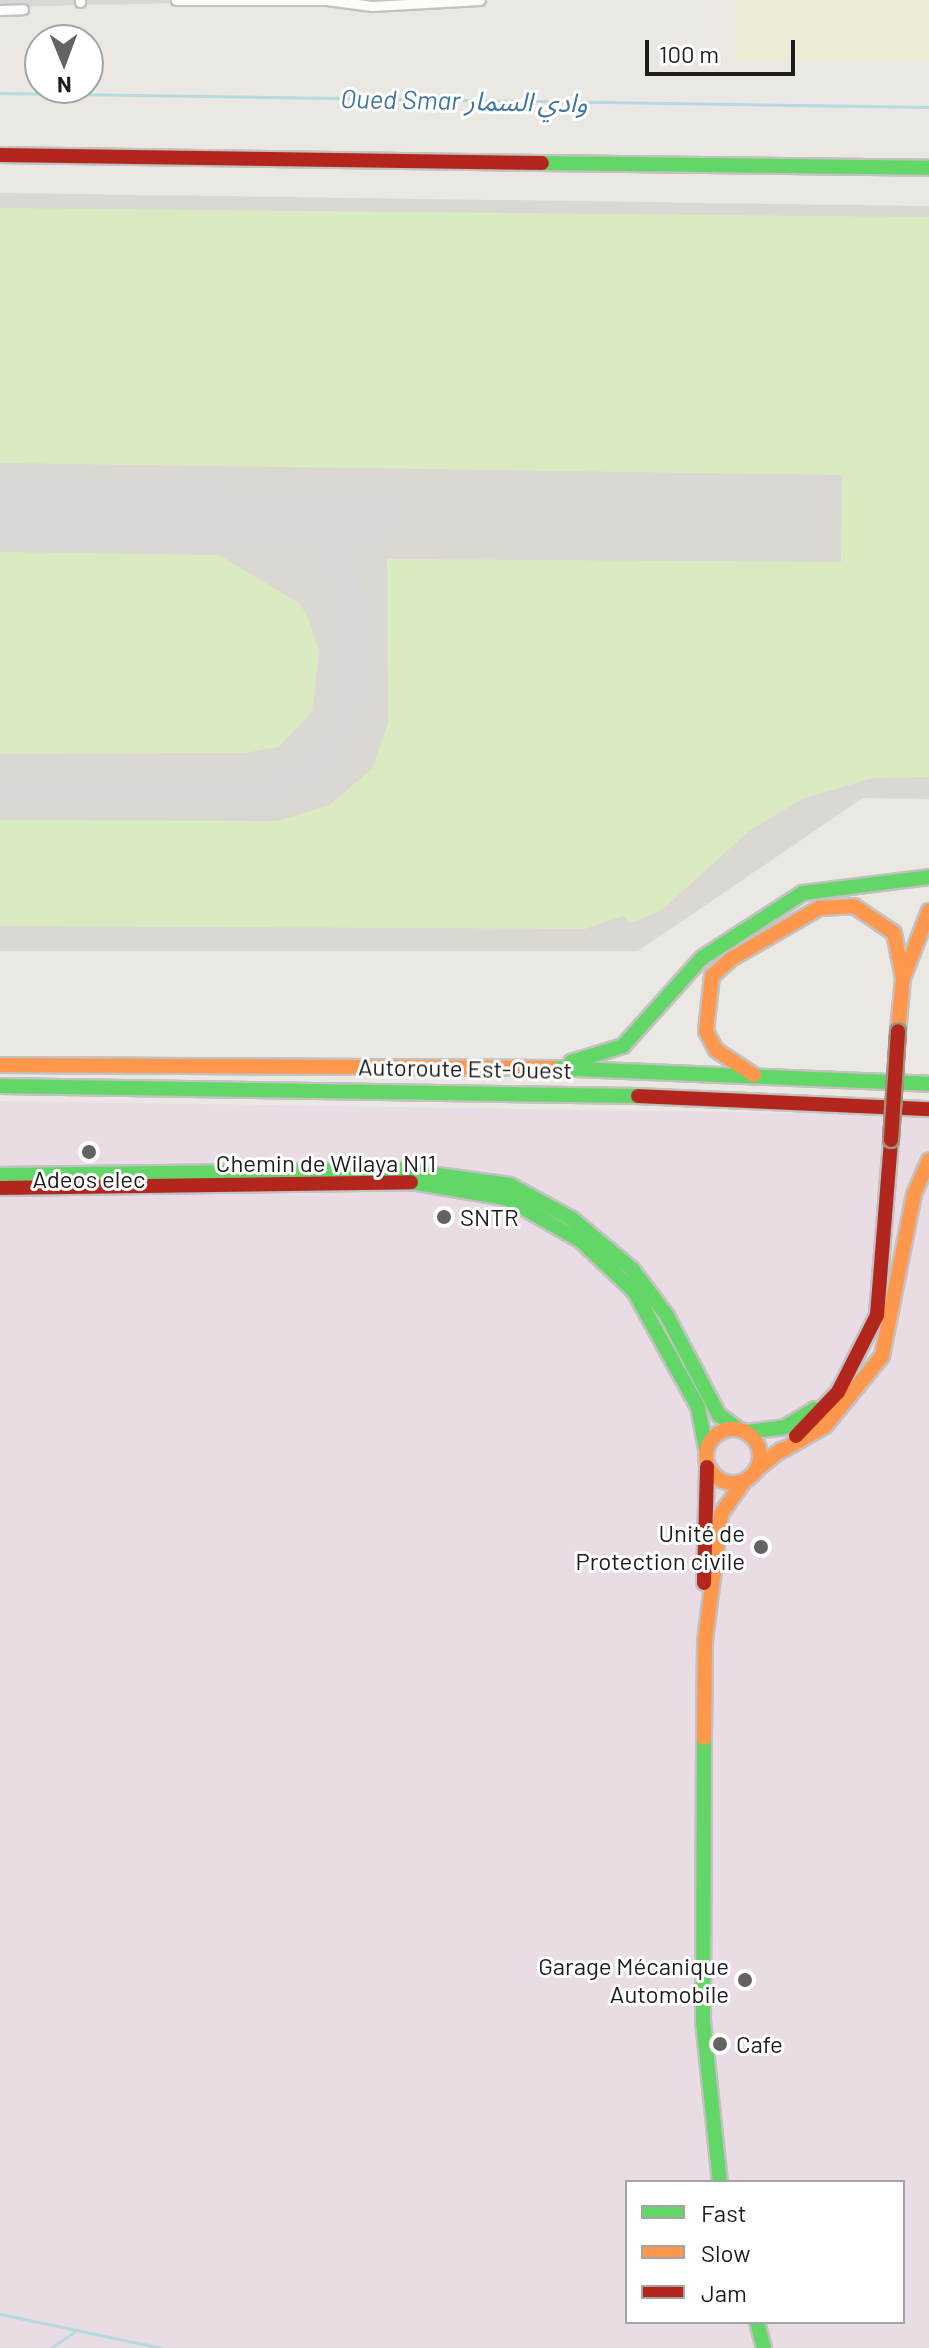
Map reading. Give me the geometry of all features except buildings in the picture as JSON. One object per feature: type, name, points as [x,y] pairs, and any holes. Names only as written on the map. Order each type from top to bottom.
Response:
[{"type":"main road","points":[[0,155],[929,168]]},
{"type":"main road","points":[[520,1066],[564,1063],[623,1046],[702,958],[803,893],[929,877]]},
{"type":"main road","points":[[757,1077],[716,1050],[706,1031],[712,976],[731,959],[819,908],[854,906],[894,933],[903,978]]},
{"type":"main road","points":[[706,1623],[721,1514],[743,1482],[838,1392],[877,1315],[903,978],[929,911]]},
{"type":"main road","name":"Autoroute Est-Ouest","points":[[0,1065],[520,1066],[926,1083]]},
{"type":"main road","name":"Autoroute Est-Ouest","points":[[0,1086],[509,1090],[929,1109]]},
{"type":"main road","points":[[774,1455],[825,1426],[882,1356],[914,1194],[929,1160]]},
{"type":"main road","points":[[0,1175],[401,1170],[510,1185],[572,1219],[632,1269],[667,1316],[719,1415],[742,1430],[760,1453],[756,1470]]},
{"type":"main road","name":"Chemin de Wilaya N11","points":[[0,1188],[432,1182],[506,1198],[581,1241],[634,1291],[698,1407],[706,1449]]},
{"type":"main road","points":[[720,2180],[703,2002],[706,1449],[722,1431],[785,1427],[838,1392]]},
{"type":"main road","points":[[707,1466],[726,1483],[743,1482]]},
{"type":"main road","points":[[758,2324],[764,2348]]},
{"type":"street","points":[[176,0],[325,0],[372,6],[480,0]]},
{"type":"street","points":[[0,10],[23,9]]},
{"type":"shaded area","points":[[0,0],[323,0],[0,7]]},
{"type":"shaded area","points":[[735,0],[929,0],[929,61],[735,61]]},
{"type":"shaded area","points":[[0,193],[929,206],[929,799],[863,798],[638,951],[0,951]]},
{"type":"shaded area","points":[[0,1101],[929,1115],[929,2348],[0,2348]]},
{"type":"green space","points":[[0,208],[929,217],[929,777],[873,778],[802,799],[749,831],[662,910],[631,923],[623,916],[585,929],[0,926],[0,820],[278,821],[329,805],[372,769],[388,723],[387,559],[841,562],[842,475],[0,463]]},
{"type":"green space","points":[[0,552],[219,555],[299,603],[308,617],[319,651],[312,712],[279,747],[244,753],[0,754]]},
{"type":"waterway","name":"Oued Smar وادي السمار","points":[[0,93],[929,107]]},
{"type":"waterway","points":[[0,2314],[161,2348]]},
{"type":"waterway","points":[[51,2348],[77,2330]]},
{"type":"taxiway","points":[[0,787],[240,790],[284,786],[319,765],[349,719],[354,605],[330,549],[294,524],[265,517]]},
{"type":"runway","points":[[0,514],[369,518]]},
{"type":"traffic: fast","points":[[542,163],[929,168]]},
{"type":"traffic: fast","points":[[571,1062],[623,1046],[702,958],[803,893],[929,877]]},
{"type":"traffic: fast","points":[[552,1068],[929,1084]]},
{"type":"traffic: fast","points":[[0,1086],[638,1096]]},
{"type":"traffic: fast","points":[[0,1175],[401,1170],[510,1185],[572,1219],[632,1269],[667,1316],[719,1415],[738,1429]]},
{"type":"traffic: fast","points":[[411,1182],[506,1198],[581,1241],[634,1291],[698,1407],[706,1449]]},
{"type":"traffic: fast","points":[[746,1432],[785,1427],[815,1409]]},
{"type":"traffic: fast","points":[[704,1738],[703,2021],[720,2180]]},
{"type":"traffic: fast","points":[[758,2324],[764,2348]]},
{"type":"traffic: slow","points":[[754,1075],[716,1050],[706,1031],[712,976],[731,959],[819,908],[854,906],[894,933],[903,978]]},
{"type":"traffic: slow","points":[[898,1031],[903,978],[929,911]]},
{"type":"traffic: slow","points":[[0,1065],[552,1068]]},
{"type":"traffic: slow","points":[[774,1455],[825,1426],[882,1356],[914,1194],[929,1160]]},
{"type":"traffic: slow","points":[[733,1429],[752,1437],[760,1456],[752,1475],[733,1483],[714,1475],[706,1456],[714,1437],[733,1429]]},
{"type":"traffic: slow","points":[[756,1470],[781,1450]]},
{"type":"traffic: slow","points":[[704,1738],[705,1641],[721,1514],[743,1482]]},
{"type":"traffic: jam","points":[[0,155],[542,163]]},
{"type":"traffic: jam","points":[[891,1140],[898,1031]]},
{"type":"traffic: jam","points":[[638,1096],[929,1109]]},
{"type":"traffic: jam","points":[[796,1436],[838,1392],[877,1315],[891,1140]]},
{"type":"traffic: jam","points":[[0,1188],[411,1182]]},
{"type":"traffic: jam","points":[[704,1583],[707,1467]]},
{"type":"place","name":"Adeos elec","points":[[89,1152]]},
{"type":"place","name":"SNTR","points":[[444,1217]]},
{"type":"place","name":"Unité de Protection civile","points":[[761,1547]]},
{"type":"place","name":"Garage Mécanique Automobile","points":[[745,1980]]},
{"type":"place","name":"Cafe","points":[[720,2044]]}]
